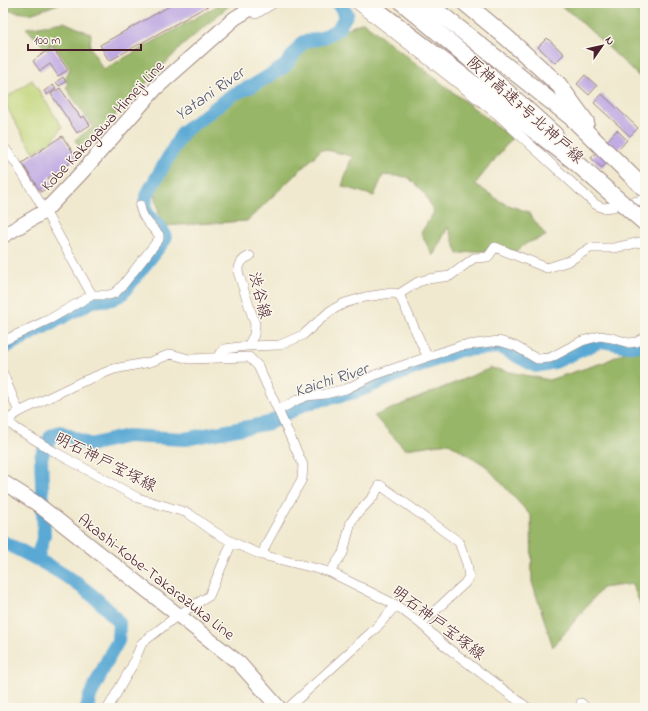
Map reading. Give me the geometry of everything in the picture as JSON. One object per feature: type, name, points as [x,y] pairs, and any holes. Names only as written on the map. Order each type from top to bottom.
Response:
[{"type":"highway","points":[[368,3],[575,162],[624,202],[645,223]]},
{"type":"highway","name":"阪神高速7号北神戸線","points":[[403,3],[477,65],[624,202],[645,219]]},
{"type":"highway","name":"阪神高速7号北神戸線","points":[[427,3],[572,118],[606,150],[644,191]]},
{"type":"highway","points":[[465,3],[506,37],[559,85],[606,150]]},
{"type":"main road","name":"Kobe Kakogawa Himeji Line","points":[[3,236],[45,211],[84,171],[156,88],[235,18],[254,5]]},
{"type":"main road","name":"Akashi-Kobe-Takarazuka Line","points":[[3,482],[44,509],[240,663],[279,708]]},
{"type":"street","points":[[254,5],[256,14],[274,3]]},
{"type":"street","points":[[355,3],[498,115],[595,204],[603,208],[613,208],[644,191]]},
{"type":"street","points":[[3,146],[16,163],[45,211],[92,295]]},
{"type":"street","points":[[3,341],[50,319],[92,295],[109,295],[115,293],[142,262],[158,239],[159,235],[140,211],[140,205]]},
{"type":"street","points":[[216,358],[225,349],[248,346],[280,345],[303,335],[330,311],[345,302],[392,293],[399,294],[418,282],[450,276],[474,258],[488,257],[495,247],[547,268],[569,261],[590,248],[614,248],[644,243]]},
{"type":"street","name":"渋谷線","points":[[248,346],[254,335],[255,324],[238,272],[240,263],[245,258],[250,256]]},
{"type":"street","points":[[399,294],[427,356]]},
{"type":"street","points":[[280,414],[297,400],[307,396],[325,394],[346,389],[375,375],[460,346],[499,341],[515,346],[537,359],[550,358],[582,341],[600,336],[629,343],[637,342],[645,337]]},
{"type":"street","points":[[5,421],[19,412],[79,383],[114,369],[150,362],[170,354],[189,359],[250,357],[258,366],[303,465],[302,479],[266,544],[262,555]]},
{"type":"street","points":[[3,374],[19,412]]},
{"type":"street","name":"明石神戸宝塚線","points":[[5,421],[47,447],[138,498],[188,513],[213,531],[232,542],[262,555],[330,572],[396,605],[421,624],[445,646],[528,708]]},
{"type":"street","points":[[330,572],[343,553],[351,522],[380,485],[459,542],[467,564],[469,577],[465,583],[421,624]]},
{"type":"street","points":[[108,708],[132,666],[142,643],[178,615],[209,596],[232,542]]},
{"type":"street","points":[[288,708],[376,628],[396,605]]},
{"type":"green space","points":[[3,3],[60,3],[30,14],[3,10]]},
{"type":"green space","points":[[222,3],[232,3],[181,47],[82,150],[75,140],[93,127],[66,88],[68,84],[65,79],[70,69],[54,45],[47,50],[26,28],[64,22],[91,34],[90,46],[103,70]]},
{"type":"green space","points":[[556,3],[645,3],[645,82],[575,16]]},
{"type":"green space","points":[[363,22],[512,138],[475,184],[503,203],[528,212],[546,236],[527,243],[513,253],[477,251],[458,254],[448,227],[433,256],[421,233],[434,212],[425,194],[408,177],[383,175],[374,196],[342,186],[352,156],[322,149],[247,221],[161,226],[154,186],[198,123],[308,45]]},
{"type":"green space","points":[[32,80],[62,127],[53,140],[34,152],[20,131],[3,100]]},
{"type":"green space","points":[[645,342],[645,615],[632,584],[602,588],[553,647],[532,582],[531,516],[486,466],[449,443],[405,449],[374,416],[491,368],[549,380],[605,362]]},
{"type":"building","points":[[175,3],[213,3],[109,61],[100,45]]},
{"type":"building","points":[[547,38],[564,54],[555,63],[538,47]]},
{"type":"building","points":[[52,47],[68,70],[58,76],[50,64],[40,71],[33,61]]},
{"type":"building","points":[[585,75],[597,86],[589,95],[577,84]]},
{"type":"building","points":[[63,77],[66,82],[59,86],[56,82]]},
{"type":"building","points":[[53,85],[56,89],[47,95],[44,91]]},
{"type":"building","points":[[60,88],[81,118],[84,116],[90,125],[77,133],[51,94]]},
{"type":"building","points":[[602,94],[638,128],[630,136],[594,103]]},
{"type":"building","points":[[617,130],[627,140],[602,168],[591,158]]},
{"type":"building","points":[[62,136],[77,158],[48,178],[53,184],[41,192],[22,163]]},
{"type":"waterway","name":"Yatani River","points":[[3,348],[91,301],[112,299],[122,294],[165,239],[160,228],[149,217],[146,211],[146,196],[183,132],[232,95],[254,85],[285,66],[303,42],[322,38],[338,29],[347,14],[337,3]]},
{"type":"waterway","name":"Kaichi River","points":[[37,559],[44,535],[41,457],[51,436],[60,432],[90,445],[127,436],[185,439],[269,423],[304,404],[355,392],[459,350],[500,347],[536,366],[555,362],[601,341],[627,346],[645,345]]},
{"type":"waterway","points":[[3,542],[66,576],[81,586],[108,610],[119,623],[118,641],[90,696],[87,708]]}]
